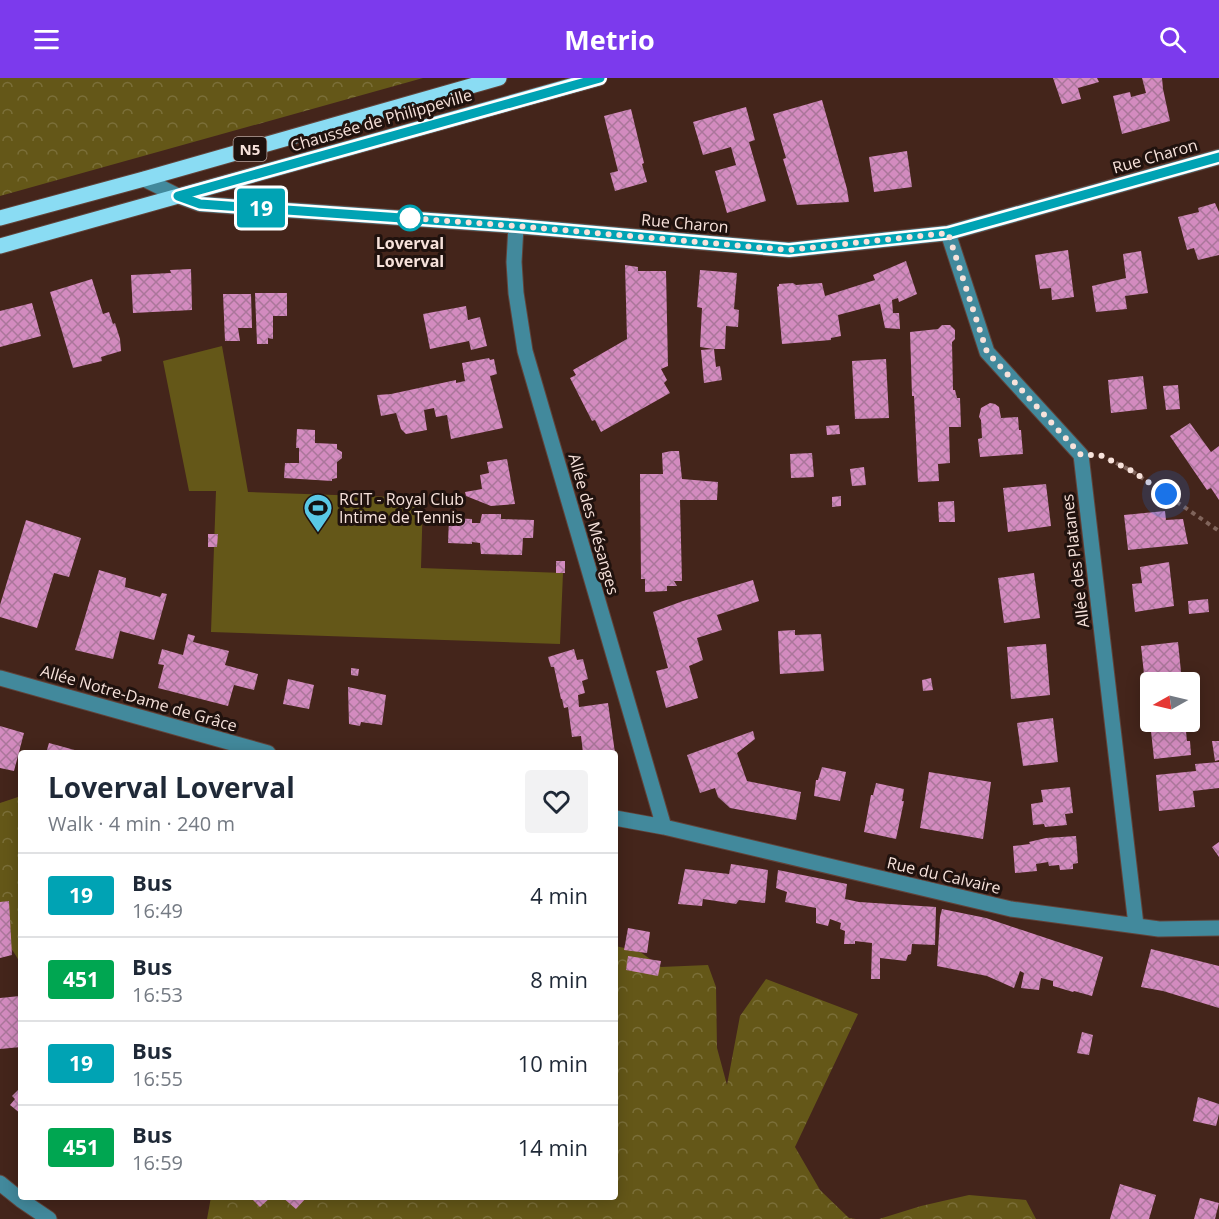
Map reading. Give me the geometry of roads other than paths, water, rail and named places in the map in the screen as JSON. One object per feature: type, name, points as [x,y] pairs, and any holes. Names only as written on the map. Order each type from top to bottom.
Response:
[{"type":"main road","name":"Chaussée de Philippeville","points":[[0,218],[499,78]]},
{"type":"main road","name":"Chaussée de Philippeville","points":[[0,246],[599,78]]},
{"type":"street","name":"Rue Charon","points":[[144,179],[200,204],[516,226],[789,250],[948,233],[1219,157]]},
{"type":"street","name":"Allée des Mésanges","points":[[516,226],[514,262],[516,293],[525,351],[664,827]]},
{"type":"street","name":"Allée des Platanes","points":[[948,233],[987,352],[1081,455],[1136,925]]},
{"type":"street","name":"Allée Notre-Dame de Grâce","points":[[0,678],[257,750]]},
{"type":"street","points":[[618,819],[664,827]]},
{"type":"street","name":"Rue du Calvaire","points":[[664,827],[1011,909],[1159,929],[1219,928]]},
{"type":"street","points":[[0,1183],[18,1198]]},
{"type":"street","points":[[21,1200],[49,1219]]},
{"type":"place","name":"Loverval Loverval","points":[[410,218]]},
{"type":"place","name":"RCIT - Royal Club Intime de Tennis","points":[[318,534]]}]
